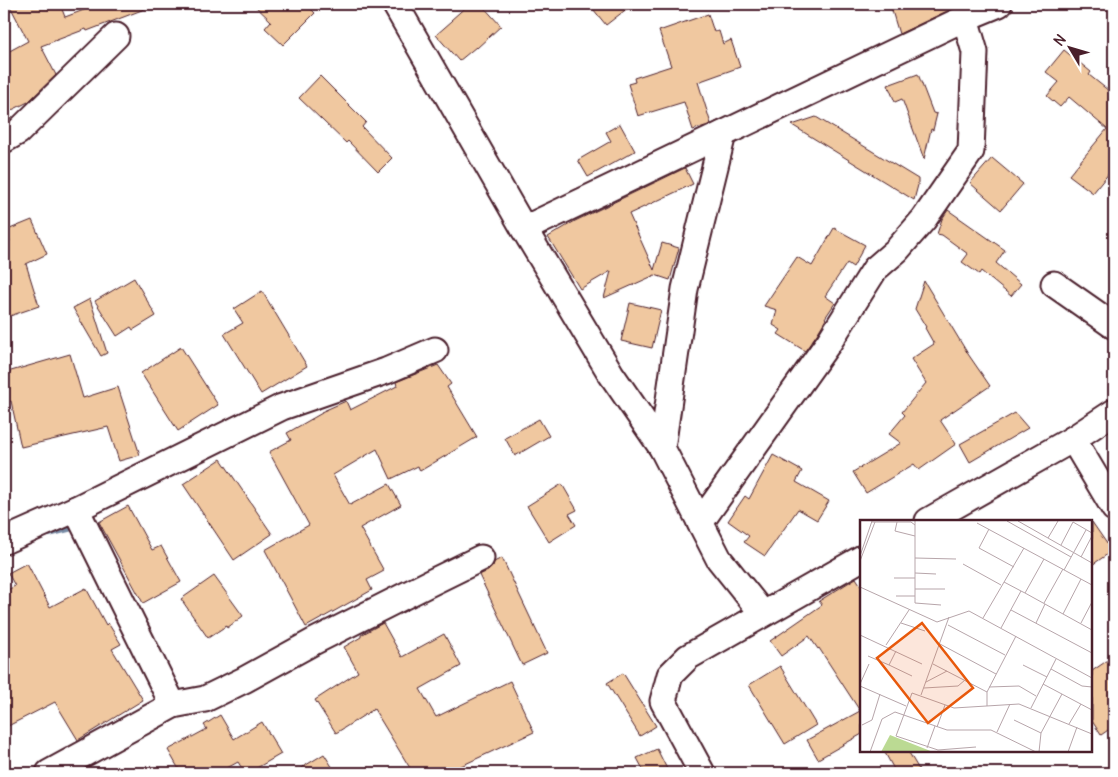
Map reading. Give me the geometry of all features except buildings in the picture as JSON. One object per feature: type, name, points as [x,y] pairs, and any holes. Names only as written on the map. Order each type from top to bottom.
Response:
[{"type":"street","points":[[395,4],[524,229],[611,374],[662,448],[719,559],[763,614]]},
{"type":"street","points":[[524,229],[965,18],[999,4]]},
{"type":"street","points":[[700,523],[829,342],[875,269],[897,250],[924,219],[971,151],[975,52],[965,18]]},
{"type":"street","points":[[4,140],[18,132],[116,36]]},
{"type":"street","points":[[662,448],[685,289],[723,134]]},
{"type":"street","points":[[1054,284],[1114,326]]},
{"type":"street","points":[[4,541],[76,509],[282,407],[386,371],[435,350]]},
{"type":"street","points":[[930,520],[1073,439],[1114,412]]},
{"type":"street","points":[[1073,439],[1114,508]]},
{"type":"street","points":[[76,509],[173,706]]},
{"type":"street","points":[[49,773],[173,706],[205,699],[313,642],[481,558]]},
{"type":"street","points":[[702,773],[663,701],[670,675],[688,657],[860,559]]},
{"type":"waterway","points":[[49,534],[76,527]]}]
